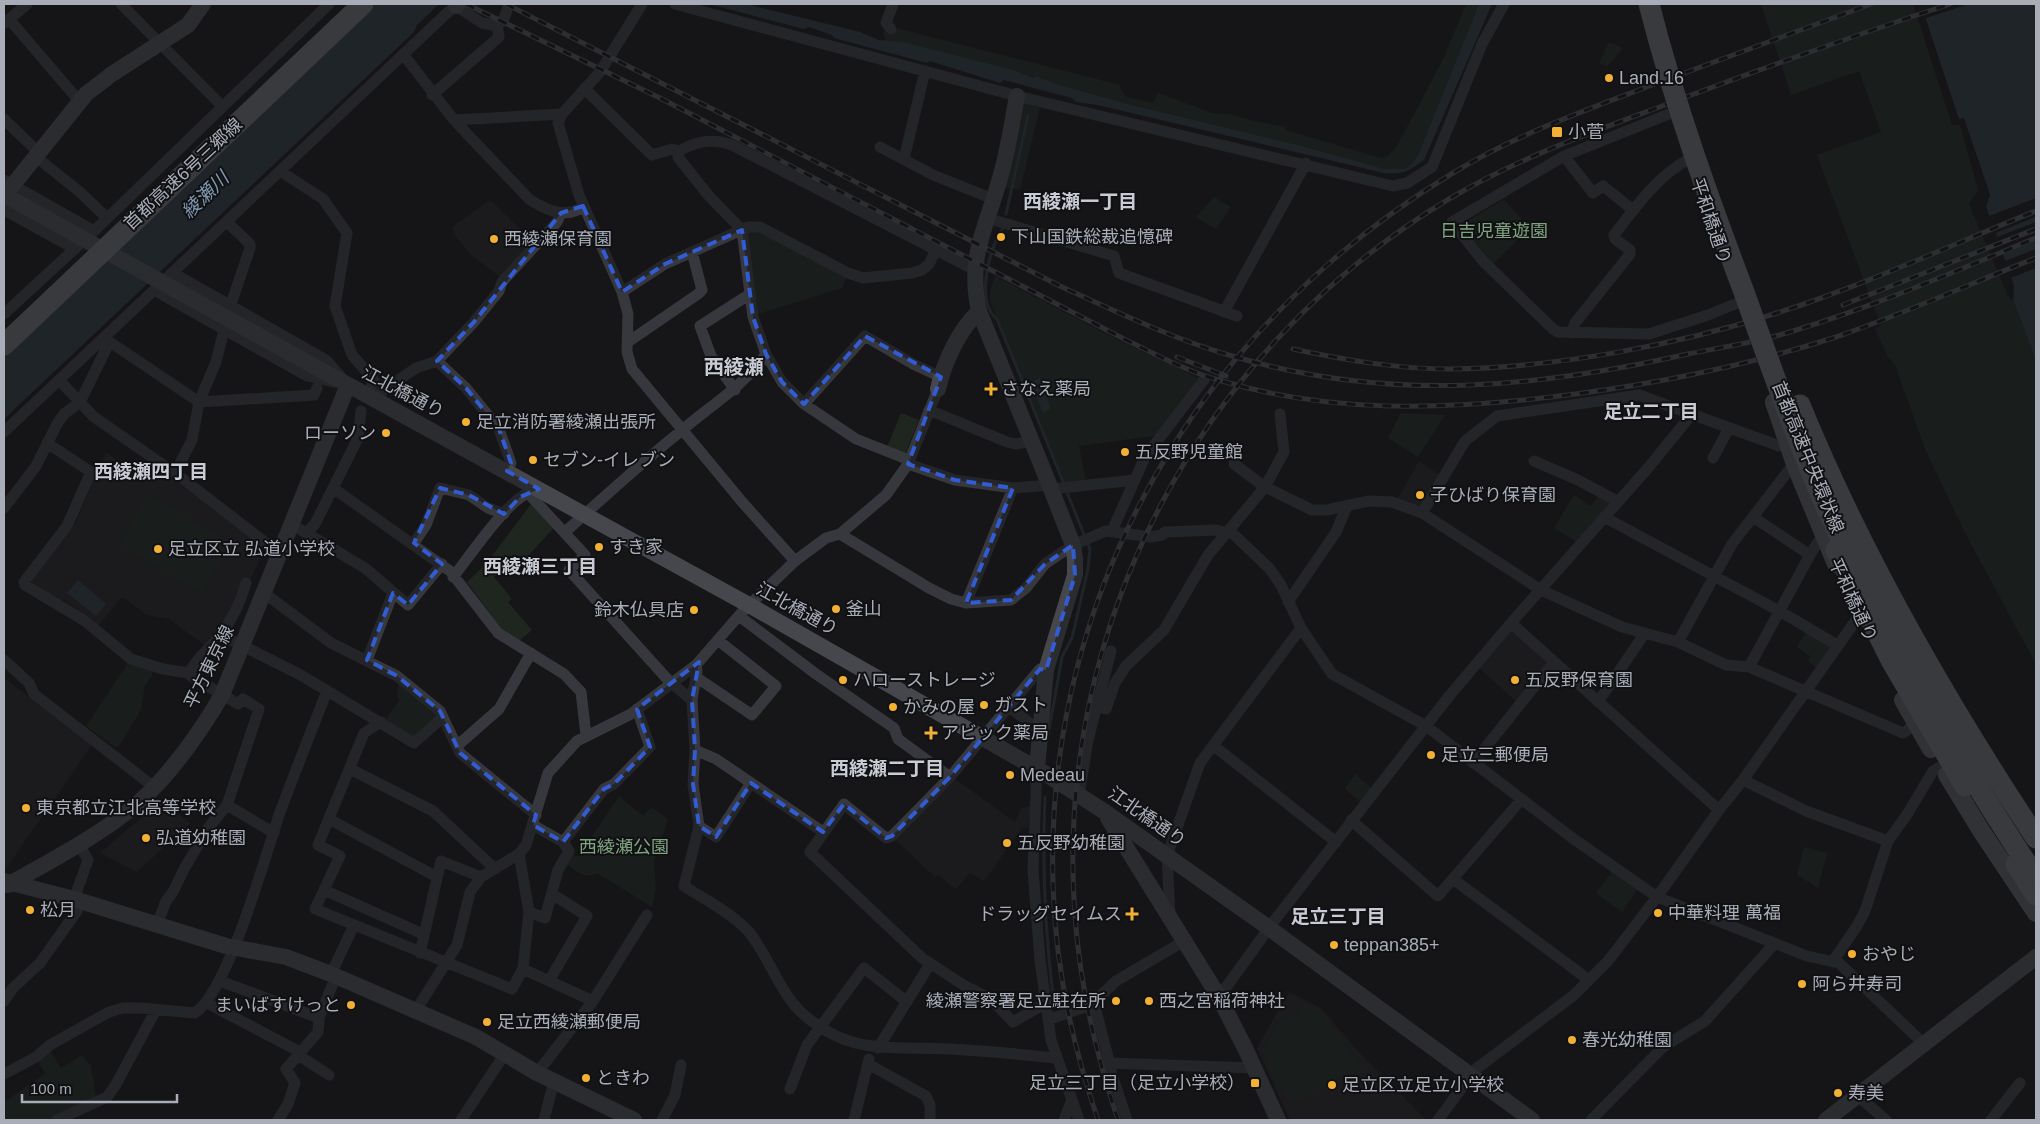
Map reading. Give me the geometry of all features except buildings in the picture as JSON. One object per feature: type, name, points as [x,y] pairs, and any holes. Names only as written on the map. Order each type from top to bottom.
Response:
[{"type":"highway","name":"首都高速6号三郷線","points":[[4,326],[343,4]]},
{"type":"highway","name":"首都高速6号三郷線","points":[[4,345],[363,4]]},
{"type":"highway","name":"首都高速中央環状線","points":[[1648,4],[1662,56],[1710,204],[1823,500],[1901,656],[1983,796],[2036,878]]},
{"type":"highway","name":"首都高速中央環状線","points":[[1661,4],[1675,54],[1721,196],[1802,409],[1862,539],[1908,626],[1986,761],[2036,838]]},
{"type":"highway","points":[[1778,386],[1793,447],[1856,594],[1927,725],[2036,895]]},
{"type":"highway","points":[[1802,409],[1833,500],[1885,607],[1940,706],[2036,861]]},
{"type":"main road","points":[[6,189],[86,94],[112,74],[188,25],[203,4]]},
{"type":"main road","name":"平和橋通り","points":[[1641,4],[1689,159],[1796,467],[1825,538],[1859,616],[1916,724],[1982,832],[2036,913]]},
{"type":"main road","name":"平和橋通り","points":[[1655,4],[1716,198],[1762,324],[1825,481],[1890,616],[1940,712],[2036,868]]},
{"type":"main road","points":[[1017,96],[1005,160],[976,252],[974,291],[979,311],[1073,545],[1075,576],[1046,670],[1036,768]]},
{"type":"main road","name":"江北橋通り","points":[[6,189],[348,385],[374,394],[507,471],[530,489],[585,515],[744,610],[984,738],[1036,768],[1105,812],[1532,1120]]},
{"type":"main road","points":[[940,383],[969,323],[979,311]]},
{"type":"main road","name":"平方東京線","points":[[6,884],[79,844],[138,803],[192,742],[222,695],[348,385]]},
{"type":"main road","points":[[1890,616],[1938,692],[1964,714],[2036,830]]},
{"type":"main road","points":[[1105,812],[1219,997],[1255,1068],[1278,1120]]},
{"type":"main road","points":[[6,884],[78,900],[233,948],[286,957],[334,975],[414,1012],[476,1037],[554,1082],[600,1102],[634,1120]]},
{"type":"main road","points":[[1826,1120],[2036,957]]},
{"type":"street","points":[[27,4],[6,22],[80,102]]},
{"type":"street","points":[[121,4],[162,43],[222,106]]},
{"type":"street","points":[[4,314],[94,231],[329,4]]},
{"type":"street","points":[[496,26],[504,19],[509,4]]},
{"type":"street","points":[[642,4],[614,52],[585,89],[562,114],[558,124],[583,206],[622,292],[628,314],[627,352],[632,369],[743,503],[795,561]]},
{"type":"street","points":[[675,4],[1017,96],[1306,163],[1393,186],[1407,183],[1429,170],[1482,44],[1504,4]]},
{"type":"street","points":[[891,29],[886,22],[893,4]]},
{"type":"street","points":[[4,432],[59,380],[107,340],[154,290],[457,5],[482,23],[496,26]]},
{"type":"street","points":[[432,94],[499,37],[496,26]]},
{"type":"street","points":[[403,54],[432,94],[454,120],[529,199],[541,207],[560,213],[578,210],[583,206]]},
{"type":"street","points":[[904,159],[925,71]]},
{"type":"street","points":[[585,89],[652,155],[672,149],[679,151],[703,141],[718,140],[732,145],[974,270]]},
{"type":"street","points":[[1674,112],[1564,156],[1452,222],[1483,261],[1558,332],[1649,334],[1708,315],[1740,302]]},
{"type":"street","points":[[454,120],[562,114]]},
{"type":"street","points":[[4,119],[37,154],[107,218]]},
{"type":"street","points":[[880,147],[933,175],[993,200]]},
{"type":"street","points":[[679,151],[678,157],[708,195],[742,230],[753,317],[766,354],[782,382],[804,404],[856,439],[955,480],[1013,488],[1135,480]]},
{"type":"street","points":[[1564,156],[1593,193],[1603,186],[1633,210]]},
{"type":"street","points":[[1571,332],[1575,324],[1630,254],[1630,250],[1615,239],[1614,235],[1653,186],[1678,165],[1689,159]]},
{"type":"street","points":[[1224,312],[1306,163]]},
{"type":"street","points":[[280,171],[323,199],[347,233],[335,306],[352,355],[374,380],[374,394]]},
{"type":"street","points":[[6,189],[94,231]]},
{"type":"street","points":[[4,210],[75,248]]},
{"type":"street","points":[[374,394],[416,368],[436,361],[474,322],[499,291],[502,282],[557,222],[560,213]]},
{"type":"street","points":[[987,218],[1114,256],[1119,273],[1237,316]]},
{"type":"street","points":[[227,222],[250,244],[230,307]]},
{"type":"street","points":[[622,292],[665,264],[748,227],[760,227],[848,273],[863,278],[912,273],[922,270],[929,264],[936,250]]},
{"type":"street","points":[[628,342],[702,290],[692,252]]},
{"type":"street","points":[[173,274],[326,360],[348,385]]},
{"type":"street","points":[[176,302],[172,292],[174,287],[182,281],[187,282]]},
{"type":"street","points":[[154,290],[307,376],[348,385]]},
{"type":"street","points":[[735,390],[712,356],[700,326],[750,294]]},
{"type":"street","points":[[175,473],[192,440],[199,402],[216,362],[224,330]]},
{"type":"street","points":[[414,1012],[457,945],[470,892],[481,877],[519,854],[526,845],[548,773],[577,741],[637,709],[673,683],[696,671],[718,640],[744,610],[795,561],[826,538],[840,534],[886,494],[909,462],[940,383],[865,336],[804,404]]},
{"type":"street","points":[[4,508],[36,466],[64,414],[80,402],[107,340]]},
{"type":"street","points":[[107,340],[199,402],[314,394],[317,388]]},
{"type":"street","points":[[565,532],[683,429],[735,390],[755,370],[766,354]]},
{"type":"street","points":[[436,361],[466,388],[499,429],[511,463],[507,471]]},
{"type":"street","points":[[59,380],[94,417],[175,473],[279,553]]},
{"type":"street","points":[[1112,531],[1145,457],[1204,380]]},
{"type":"street","points":[[1422,513],[1465,441],[1497,416],[1639,395],[1779,446],[1788,444]]},
{"type":"street","points":[[930,410],[1007,442],[1016,444],[1032,441]]},
{"type":"street","points":[[306,533],[315,524],[358,438],[361,411]]},
{"type":"street","points":[[1097,707],[1106,709],[1115,683],[1126,666],[1164,630],[1208,554],[1265,487],[1284,452],[1280,414]]},
{"type":"street","points":[[1219,997],[1268,928],[1426,726],[1511,623],[1648,468],[1692,414]]},
{"type":"street","points":[[1712,458],[1729,428]]},
{"type":"street","points":[[48,443],[91,472],[67,526],[24,582],[25,585],[85,621],[131,659],[163,669],[189,673],[238,704],[243,699],[259,709],[227,805],[209,827],[184,869],[173,892],[166,901],[158,925]]},
{"type":"street","points":[[1534,461],[1578,480],[1618,501]]},
{"type":"street","points":[[1234,464],[1265,487],[1312,510],[1327,510],[1369,501],[1392,502],[1422,513],[1540,590],[1622,627],[1678,642],[1726,665],[1750,667],[1903,733],[1916,724]]},
{"type":"street","points":[[1678,642],[1732,544],[1789,470],[1796,467]]},
{"type":"street","points":[[333,488],[414,543],[450,571],[498,633],[564,674],[581,692],[586,735]]},
{"type":"street","points":[[414,543],[426,525],[440,488],[469,495],[488,508],[504,514]]},
{"type":"street","points":[[966,603],[1013,488]]},
{"type":"street","points":[[453,577],[504,514],[530,489],[585,555],[569,570],[673,683],[692,700]]},
{"type":"street","points":[[1288,602],[1336,532],[1347,506]]},
{"type":"street","points":[[1604,517],[1781,612],[1837,645]]},
{"type":"street","points":[[1753,517],[1810,555]]},
{"type":"street","points":[[291,524],[364,568],[408,605],[442,564]]},
{"type":"street","points":[[840,534],[929,588],[951,599],[966,603],[1011,600],[1026,588],[1045,564],[1073,545],[1106,531],[1151,537],[1162,535],[1165,532],[1216,530],[1228,532],[1269,568],[1301,628],[1332,674],[1426,726],[1521,800],[1657,897],[1807,956],[1839,963],[1925,1045]]},
{"type":"street","points":[[1750,667],[1810,555],[1818,542],[1825,538]]},
{"type":"street","points":[[189,673],[198,657],[208,650],[221,635],[243,596],[246,583]]},
{"type":"street","points":[[264,593],[331,643],[397,676],[440,711],[460,753],[534,820],[563,842],[569,851],[558,870],[545,918],[529,912]]},
{"type":"street","points":[[367,660],[393,593]]},
{"type":"street","points":[[744,610],[816,674],[894,728],[898,739],[950,777]]},
{"type":"street","points":[[1438,1120],[1471,1076],[1574,995],[1608,961],[1743,780],[1859,616]]},
{"type":"street","points":[[1511,623],[1719,810]]},
{"type":"street","points":[[1170,919],[1167,856],[1200,763],[1301,628]]},
{"type":"street","points":[[1598,702],[1645,633]]},
{"type":"street","points":[[221,635],[328,691],[414,743],[443,717]]},
{"type":"street","points":[[696,671],[752,715],[776,686],[718,640]]},
{"type":"street","points":[[1080,796],[1088,740],[1111,651]]},
{"type":"street","points":[[457,746],[499,709],[531,653]]},
{"type":"street","points":[[4,660],[29,683],[34,694],[154,787]]},
{"type":"street","points":[[1473,763],[1554,662]]},
{"type":"street","points":[[1046,670],[1040,670],[950,777],[892,836],[886,838],[844,804],[810,852],[930,964],[965,986],[991,999],[1013,1022],[1046,1003]]},
{"type":"street","points":[[696,671],[692,700],[696,750],[692,784],[699,826],[684,886],[734,919],[749,932],[788,997],[808,1019],[837,1036],[875,1048],[950,1049],[1056,1058]]},
{"type":"street","points":[[4,1074],[36,1057],[56,1041],[109,1012],[122,1008],[195,1013],[208,1002],[220,981],[233,948],[328,691]]},
{"type":"street","points":[[1009,707],[1039,730]]},
{"type":"street","points":[[563,842],[604,789],[614,784],[650,747],[637,709]]},
{"type":"street","points":[[381,722],[364,733],[318,845],[340,856],[315,909],[420,954],[512,989],[523,969],[529,912],[519,854]]},
{"type":"street","points":[[1214,746],[1336,842]]},
{"type":"street","points":[[696,750],[716,759],[824,832]]},
{"type":"street","points":[[1833,961],[1858,926],[1865,911],[1888,841],[1908,814],[1933,771],[1942,766]]},
{"type":"street","points":[[1036,768],[1033,870],[1046,1003],[1050,1019],[1051,1040],[1056,1058],[1079,1120]]},
{"type":"street","points":[[350,769],[433,811],[494,868]]},
{"type":"street","points":[[1743,780],[1806,811],[1888,841]]},
{"type":"street","points":[[699,826],[716,837],[751,783]]},
{"type":"street","points":[[1351,820],[1438,896],[1521,800]]},
{"type":"street","points":[[227,805],[274,834]]},
{"type":"street","points":[[329,819],[437,877]]},
{"type":"street","points":[[4,1001],[13,988],[40,963],[77,911],[88,860],[79,844]]},
{"type":"street","points":[[420,954],[441,861],[481,877]]},
{"type":"street","points":[[1453,879],[1589,980]]},
{"type":"street","points":[[324,890],[423,934]]},
{"type":"street","points":[[549,981],[587,916],[552,894]]},
{"type":"street","points":[[537,1073],[593,1001],[647,914]]},
{"type":"street","points":[[278,1120],[288,1104],[295,1083],[286,1069],[318,1032],[319,1018],[354,925]]},
{"type":"street","points":[[1050,1019],[1094,1003],[1116,982],[1184,941]]},
{"type":"street","points":[[1591,1120],[1663,1047],[1705,1022],[1775,943]]},
{"type":"street","points":[[854,1120],[868,1064],[875,1048],[907,1002],[930,964]]},
{"type":"street","points":[[790,1089],[807,1045],[864,968],[907,1002]]},
{"type":"street","points":[[523,969],[593,1001]]},
{"type":"street","points":[[220,981],[319,1018]]},
{"type":"street","points":[[208,1002],[299,1053],[329,1075]]},
{"type":"street","points":[[1094,1003],[1104,1039],[1108,1063],[1127,1120]]},
{"type":"street","points":[[62,1119],[107,1097],[115,1086],[156,1010]]},
{"type":"street","points":[[461,1120],[504,1054]]},
{"type":"street","points":[[1108,1063],[1255,1068]]},
{"type":"street","points":[[868,1064],[926,1096],[930,1105],[930,1120]]},
{"type":"street","points":[[662,1120],[675,1095],[681,1065]]},
{"type":"street","points":[[544,1120],[554,1082]]},
{"type":"street","points":[[1991,1120],[2020,1083]]},
{"type":"street","points":[[1858,1096],[1886,1120]]},
{"type":"street","points":[[1064,1120],[1071,1102]]},
{"type":"highlighted area","points":[[583,206],[622,292],[665,264],[742,230],[753,317],[766,354],[782,382],[804,404],[865,336],[941,377],[908,464],[955,480],[1013,488],[966,603],[1011,600],[1045,564],[1073,545],[1075,575],[1046,670],[1040,669],[950,777],[892,836],[886,838],[844,804],[823,832],[751,783],[716,837],[699,826],[693,784],[695,750],[692,700],[699,662],[637,709],[650,747],[614,784],[604,789],[563,842],[533,825],[536,815],[460,753],[440,711],[397,676],[367,660],[393,593],[408,605],[442,564],[414,543],[440,488],[469,495],[504,514],[520,497],[539,489],[507,471],[511,463],[499,429],[466,388],[437,361],[474,322],[561,213]]},
{"type":"shaded area","name":"西綾瀬保育園","points":[[490,200],[535,243],[503,279],[470,254],[454,234],[453,228]]},
{"type":"shaded area","name":"足立区立 弘道小学校","points":[[106,453],[148,479],[156,467],[261,544],[263,554],[249,582],[220,629],[206,646],[169,619],[147,615],[122,597],[98,626],[64,599],[61,602],[32,583],[32,577],[73,528]]},
{"type":"shaded area","points":[[1419,461],[1442,477],[1421,512],[1396,502]]},
{"type":"shaded area","points":[[1511,624],[1553,663],[1519,704],[1477,666]]},
{"type":"shaded area","name":"東京都立江北高等学校","points":[[4,678],[92,745],[4,871]]},
{"type":"shaded area","points":[[955,779],[1015,822],[1021,808],[1031,806],[1028,828],[1022,828],[984,881],[970,873],[956,889],[938,875],[935,877],[896,840]]},
{"type":"shaded area","name":"弘道幼稚園","points":[[160,802],[190,823],[137,872],[100,853]]},
{"type":"shaded area","name":"足立区立足立小学校","points":[[1289,992],[1322,1009],[1356,1049],[1426,1120],[1290,1120],[1257,1048]]},
{"type":"green space","points":[[1466,4],[1479,4],[1418,155],[1412,164],[1404,169],[1385,169],[1298,145],[1132,105],[1053,83],[1037,76],[1033,78],[1014,70],[903,42],[886,41],[883,32],[892,27],[1120,85],[1126,97],[1153,103],[1158,93],[1212,113],[1230,114],[1286,127],[1285,130],[1381,158],[1388,156],[1396,147],[1416,111],[1444,57]]},
{"type":"green space","points":[[1761,4],[1913,4],[1952,125],[1960,125],[1978,190],[1969,204],[2008,296],[2013,300],[2036,360],[2036,664],[1964,531],[1925,449],[1895,365],[1888,357],[1875,329],[1881,326],[1817,155],[1881,132],[1859,71],[1791,95]]},
{"type":"green space","points":[[1609,42],[1623,48],[1607,67],[1599,63]]},
{"type":"green space","points":[[1021,101],[1040,107],[1020,190],[1002,187]]},
{"type":"green space","points":[[1214,197],[1231,207],[1216,229],[1196,217]]},
{"type":"green space","name":"日吉児童遊園","points":[[1504,199],[1529,228],[1493,264],[1465,229],[1466,222]]},
{"type":"green space","points":[[760,229],[847,275],[842,288],[755,315],[746,230]]},
{"type":"green space","points":[[995,276],[1116,339],[1203,380],[1160,435],[1079,446],[1086,482],[1064,485],[991,303],[990,294]]},
{"type":"green space","points":[[901,413],[919,420],[905,454],[887,447]]},
{"type":"green space","points":[[1401,413],[1445,415],[1418,457],[1388,438]]},
{"type":"green space","points":[[1601,493],[1616,501],[1580,544],[1554,528],[1574,495],[1591,506]]},
{"type":"green space","points":[[148,494],[231,543],[202,593],[119,544]]},
{"type":"green space","points":[[531,504],[554,528],[520,564],[518,561],[515,564],[512,561],[494,577],[512,599],[508,602],[532,630],[519,641],[503,631],[467,582],[486,564]]},
{"type":"green space","points":[[1808,629],[1834,645],[1818,669],[1808,661],[1810,656],[1797,647]]},
{"type":"green space","points":[[128,663],[152,671],[152,676],[145,685],[141,710],[119,746],[115,747],[86,726]]},
{"type":"green space","points":[[399,681],[441,717],[414,741],[384,722],[399,701],[397,695]]},
{"type":"green space","points":[[1355,774],[1372,789],[1362,803],[1345,789]]},
{"type":"green space","name":"西綾瀬公園","points":[[619,796],[643,816],[651,807],[668,819],[654,862],[656,889],[652,907],[597,873],[589,876],[584,875],[565,864],[570,853],[578,857]]},
{"type":"green space","points":[[1804,847],[1827,853],[1818,888],[1797,875]]},
{"type":"green space","points":[[1614,869],[1639,887],[1622,912],[1596,893]]},
{"type":"green space","points":[[1302,1003],[1320,1011],[1346,1041],[1344,1046],[1365,1067],[1346,1079],[1338,1077],[1298,1102],[1290,1101],[1283,1089],[1278,1090],[1262,1051],[1282,1018],[1286,1021],[1290,1014],[1295,1016]]},
{"type":"green space","points":[[49,1049],[61,1068],[82,1055],[91,1066],[96,1098],[65,1120],[4,1120],[4,1102],[45,1074],[37,1059]]},
{"type":"water","name":"綾瀬川","points":[[372,4],[439,4],[417,25],[414,32],[4,419],[4,353]]},
{"type":"water","points":[[709,4],[746,4],[860,32],[879,40],[903,42],[1014,70],[1033,78],[1037,76],[1053,83],[1132,105],[1298,145],[1385,169],[1404,169],[1412,164],[1418,155],[1479,4],[1492,4],[1424,160],[1406,171],[1384,173],[1098,105],[1076,102],[1072,98],[1004,80],[1000,83],[930,61],[927,63],[834,38],[832,35],[809,27],[804,29]]},
{"type":"water","points":[[1921,4],[2036,4],[2036,360],[2013,300],[2014,286],[1986,207],[1990,195],[1964,119],[1959,119]]},
{"type":"water","points":[[1040,378],[1051,409],[1043,413],[1031,382]]},
{"type":"water","points":[[78,580],[106,604],[96,616],[67,593]]},
{"type":"pier","points":[[1919,4],[1969,4],[1923,19]]},
{"type":"pier","points":[[1964,118],[1990,195],[1986,206],[1989,216],[2036,198],[2036,217],[1996,233],[1997,237],[2036,222],[2036,241],[2003,254],[2005,261],[2036,249],[2036,268],[2011,278],[2014,286],[2013,300],[2011,299],[2012,287],[1984,207],[1988,195],[1962,121],[1959,121],[1959,119]]},
{"type":"waterway","points":[[1006,214],[1028,116]]},
{"type":"waterway","points":[[1003,228],[993,248],[986,274],[987,300],[990,311],[997,319],[1064,484]]},
{"type":"waterway","points":[[1047,741],[1062,657],[1072,638],[1088,569],[1090,549],[1066,490]]},
{"type":"waterway","points":[[1045,797],[1045,897],[1053,996]]},
{"type":"railway","points":[[466,4],[660,98],[1161,357],[1197,373],[1222,381],[1303,399],[1385,406],[1468,404],[1551,397],[1658,381],[1729,367],[1833,338],[2036,258]]},
{"type":"railway","points":[[506,4],[1060,286],[1126,316],[1171,335],[1239,358],[1296,372],[1353,381],[1408,385],[1464,385],[1519,382],[1631,366],[1754,341],[1780,335],[1855,311],[2036,238]]},
{"type":"railway","points":[[1098,1120],[1080,1062],[1066,1004],[1057,944],[1053,884],[1057,775],[1077,670],[1110,569],[1156,474],[1214,386],[1284,306],[1364,235],[1453,173],[1477,159],[1525,135],[1576,114],[1871,4]]},
{"type":"railway","points":[[1118,1120],[1090,1020],[1077,942],[1075,916],[1075,809],[1089,703],[1118,602],[1161,505],[1216,415],[1283,333],[1361,260],[1449,199],[1474,185],[1527,159],[1608,126],[1734,79],[1950,4]]},
{"type":"railway","points":[[1293,349],[1371,363],[1430,369],[1490,368],[1615,353],[1739,325],[1810,302],[2036,211]]},
{"type":"railway","points":[[1843,305],[2036,229]]},
{"type":"railway","points":[[1177,357],[1226,376]]},
{"type":"place","name":"Land.16","points":[[1609,78]]},
{"type":"place","name":"小菅","points":[[1557,132]]},
{"type":"place","name":"下山国鉄総裁追憶碑","points":[[1001,237]]},
{"type":"place","name":"西綾瀬保育園","points":[[494,239]]},
{"type":"place","name":"さなえ薬局","points":[[991,389]]},
{"type":"place","name":"足立消防署綾瀬出張所","points":[[466,422]]},
{"type":"place","name":"ローソン","points":[[386,433]]},
{"type":"place","name":"五反野児童館","points":[[1125,452]]},
{"type":"place","name":"セブン-イレブン","points":[[533,460]]},
{"type":"place","name":"子ひばり保育園","points":[[1420,495]]},
{"type":"place","name":"すき家","points":[[599,547]]},
{"type":"place","name":"足立区立 弘道小学校","points":[[158,549]]},
{"type":"place","name":"釜山","points":[[836,609]]},
{"type":"place","name":"鈴木仏具店","points":[[694,610]]},
{"type":"place","name":"ハローストレージ","points":[[843,680]]},
{"type":"place","name":"五反野保育園","points":[[1515,680]]},
{"type":"place","name":"ガスト","points":[[984,705]]},
{"type":"place","name":"かみの屋","points":[[893,707]]},
{"type":"place","name":"アビック薬局","points":[[931,733]]},
{"type":"place","name":"足立三郵便局","points":[[1431,755]]},
{"type":"place","name":"Medeau","points":[[1010,775]]},
{"type":"place","name":"東京都立江北高等学校","points":[[26,808]]},
{"type":"place","name":"弘道幼稚園","points":[[146,838]]},
{"type":"place","name":"五反野幼稚園","points":[[1007,843]]},
{"type":"place","name":"松月","points":[[30,910]]},
{"type":"place","name":"中華料理 萬福","points":[[1658,913]]},
{"type":"place","name":"ドラッグセイムス","points":[[1132,914]]},
{"type":"place","name":"teppan385+","points":[[1334,945]]},
{"type":"place","name":"おやじ","points":[[1852,954]]},
{"type":"place","name":"阿ら井寿司","points":[[1802,984]]},
{"type":"place","name":"綾瀬警察署足立駐在所","points":[[1116,1001]]},
{"type":"place","name":"西之宮稲荷神社","points":[[1149,1001]]},
{"type":"place","name":"まいばすけっと","points":[[351,1005]]},
{"type":"place","name":"足立西綾瀬郵便局","points":[[487,1022]]},
{"type":"place","name":"春光幼稚園","points":[[1572,1040]]},
{"type":"place","name":"ときわ","points":[[586,1078]]},
{"type":"place","name":"足立三丁目（足立小学校）","points":[[1255,1083]]},
{"type":"place","name":"足立区立足立小学校","points":[[1332,1085]]},
{"type":"place","name":"寿美","points":[[1838,1093]]},
{"type":"district","name":"西綾瀬一丁目","points":[[1080,201]]},
{"type":"district","name":"西綾瀬","points":[[734,367]]},
{"type":"district","name":"足立二丁目","points":[[1651,411]]},
{"type":"district","name":"西綾瀬四丁目","points":[[151,471]]},
{"type":"district","name":"西綾瀬三丁目","points":[[540,566]]},
{"type":"district","name":"西綾瀬二丁目","points":[[887,768]]},
{"type":"district","name":"足立三丁目","points":[[1338,916]]}]
